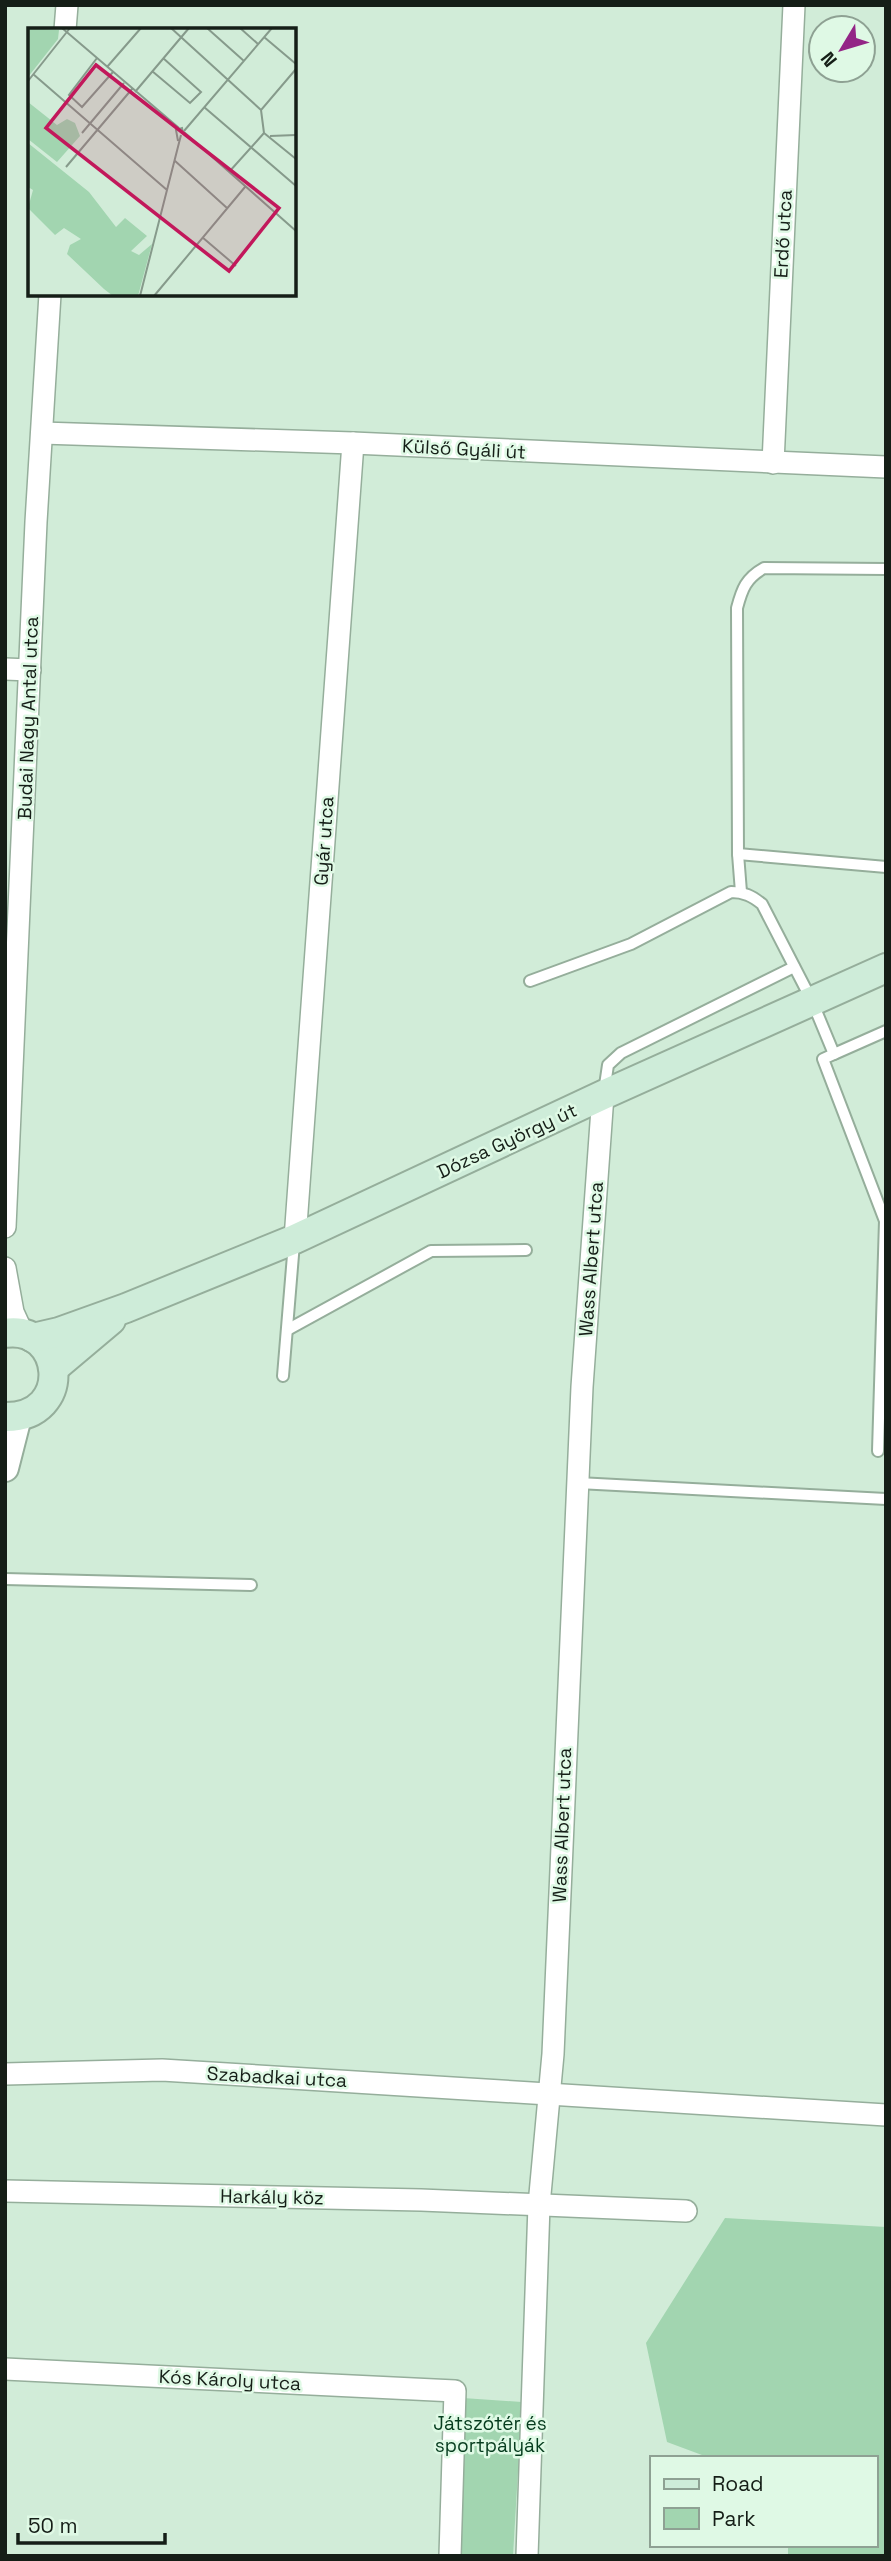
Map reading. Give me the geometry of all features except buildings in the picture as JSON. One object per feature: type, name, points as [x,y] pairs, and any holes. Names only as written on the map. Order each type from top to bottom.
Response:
[{"type":"main road","name":"Dózsa György út","points":[[20,1335],[60,1332],[295,1239],[603,1095],[886,968]]},
{"type":"main road","name":"Dózsa György út","points":[[54,1368],[126,1308]]},
{"type":"main road","points":[[12,1417],[31,1413],[42,1405],[50,1394],[54,1381],[50,1356],[20,1335]]},
{"type":"street","points":[[65,28],[67,5]]},
{"type":"street","name":"Erdő utca","points":[[773,463],[794,5]]},
{"type":"street","name":"Budai Nagy Antal utca","points":[[5,1227],[50,296]]},
{"type":"street","name":"Külső Gyáli út","points":[[42,433],[352,443],[886,467]]},
{"type":"street","name":"Gyár utca","points":[[295,1239],[352,443]]},
{"type":"street","points":[[5,669],[30,670]]},
{"type":"street","name":"Wass Albert utca","points":[[527,2556],[539,2205],[554,2040],[582,1387],[603,1095]]},
{"type":"street","points":[[5,1268],[20,1335]]},
{"type":"street","points":[[5,1468],[12,1417]]},
{"type":"street","name":"Szabadkai utca","points":[[5,2074],[162,2070],[886,2115]]},
{"type":"street","name":"Harkály köz","points":[[5,2191],[421,2200],[686,2211]]},
{"type":"street","name":"Kós Károly utca","points":[[5,2369],[455,2391],[450,2556]]},
{"type":"lane","points":[[741,892],[738,854],[737,608],[742,588],[751,575],[764,568],[886,569]]},
{"type":"lane","points":[[738,854],[886,867]]},
{"type":"lane","points":[[530,981],[631,944],[731,892],[741,892],[753,896],[762,904],[812,1001],[834,1054]]},
{"type":"lane","points":[[603,1095],[608,1065],[621,1053],[794,967]]},
{"type":"lane","points":[[878,1451],[885,1311],[885,1222],[823,1059],[886,1031]]},
{"type":"lane","points":[[283,1376],[295,1239]]},
{"type":"lane","points":[[287,1330],[431,1251],[526,1250]]},
{"type":"lane","points":[[578,1483],[886,1499]]},
{"type":"lane","points":[[5,1579],[251,1585]]},
{"type":"green space","points":[[725,2218],[886,2227],[886,2556],[788,2556],[788,2547],[877,2547],[877,2456],[705,2456],[667,2442],[646,2343]]},
{"type":"green space","name":"Játszótér és sportpályák","points":[[463,2398],[522,2402],[513,2556],[456,2556]]}]
